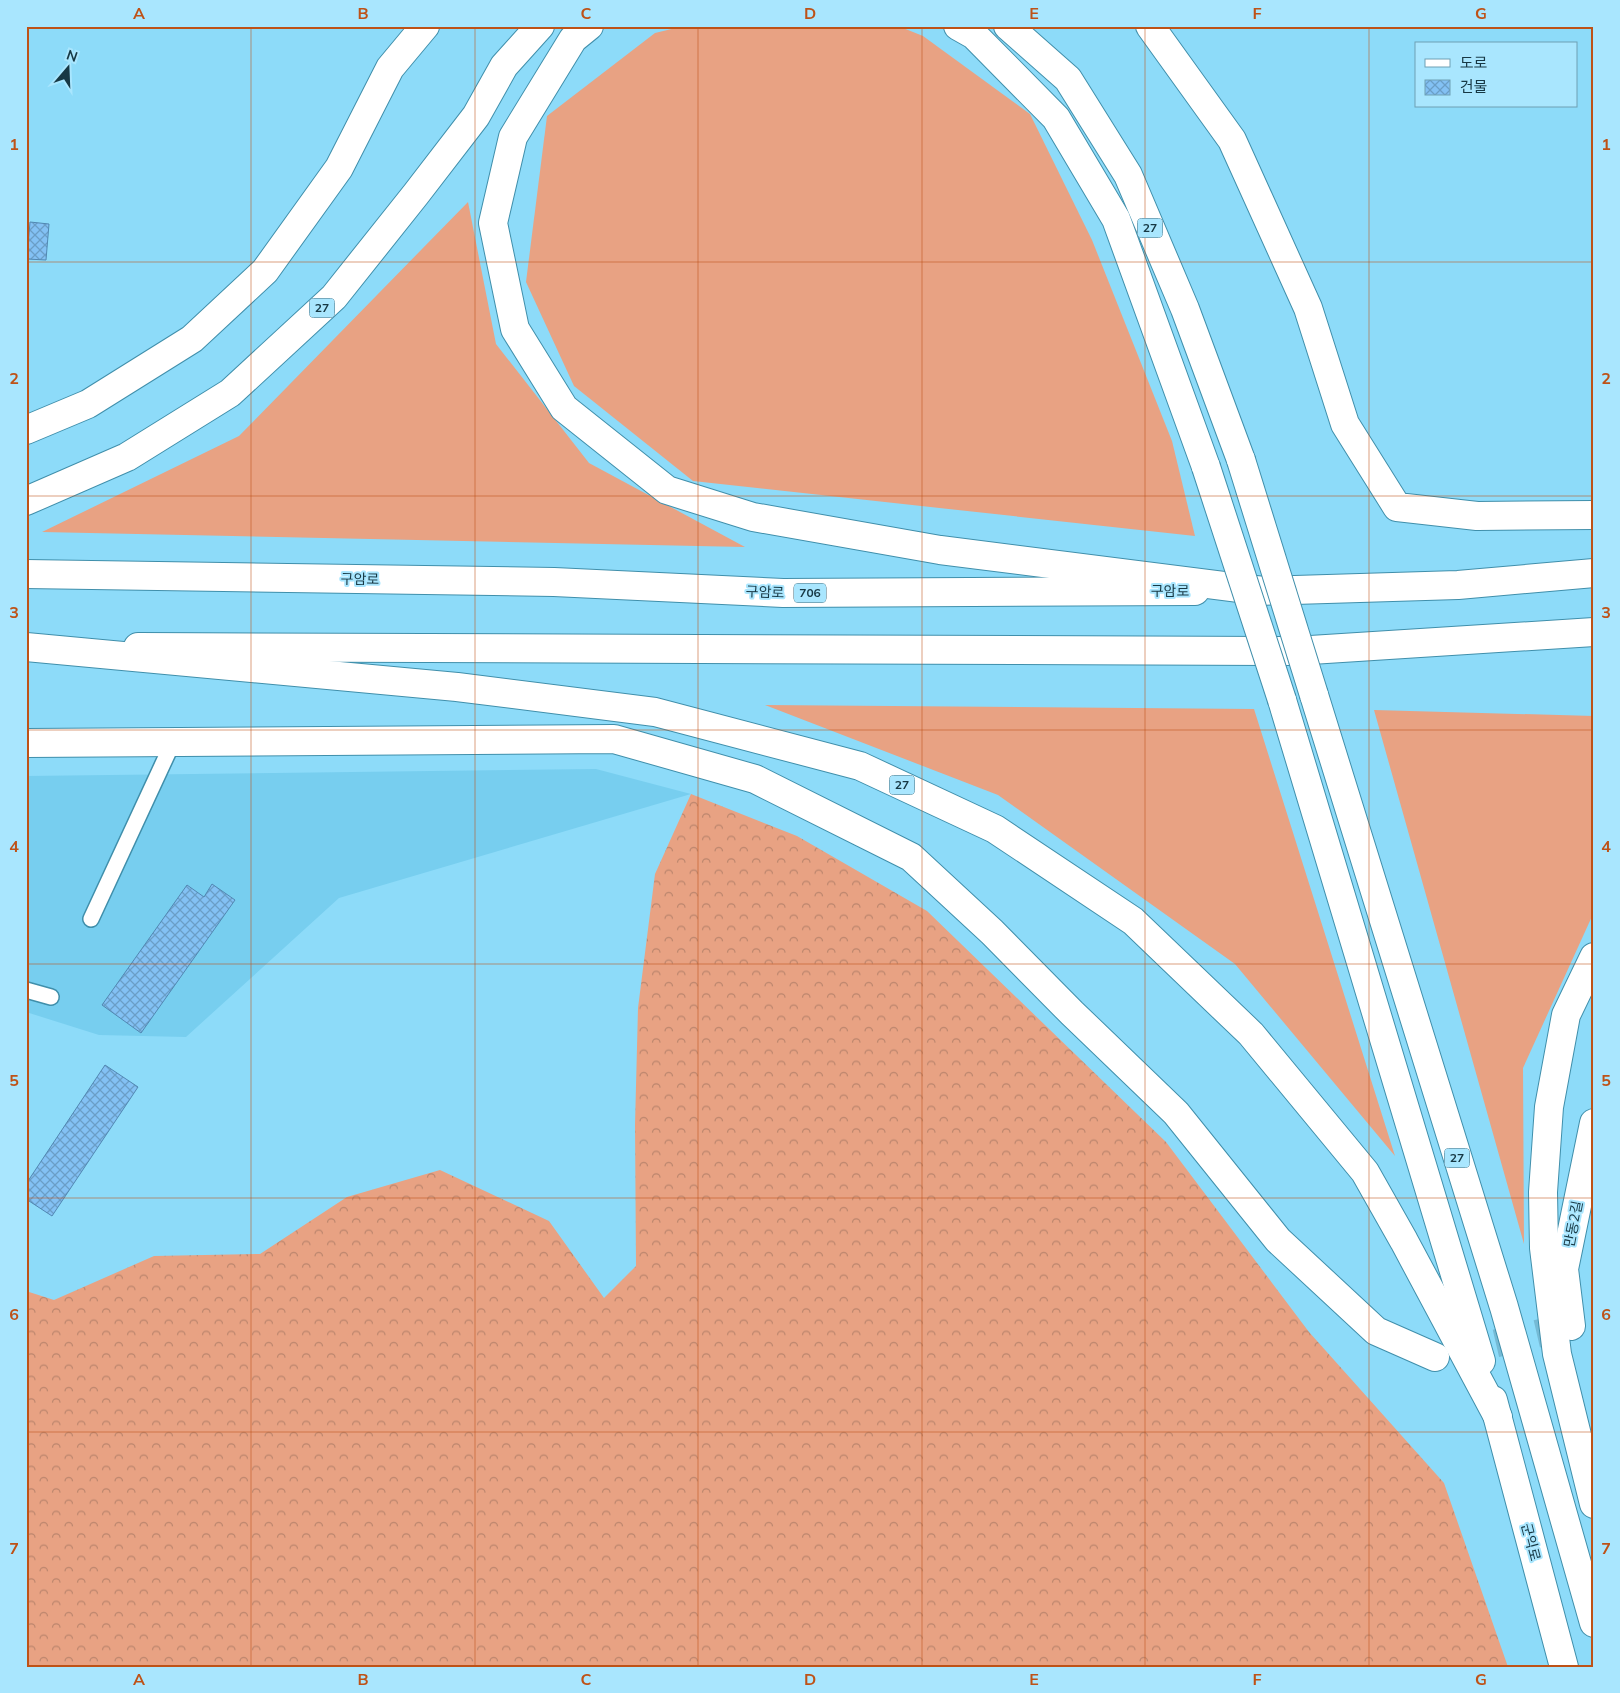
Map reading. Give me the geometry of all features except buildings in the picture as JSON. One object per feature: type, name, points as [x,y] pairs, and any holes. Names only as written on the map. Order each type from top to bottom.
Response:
[{"type":"main road","points":[[26,430],[88,404],[192,339],[265,271],[339,168],[390,68],[425,26]]},
{"type":"main road","name":"27","points":[[26,501],[127,457],[230,393],[334,297],[476,116],[504,66],[540,26]]},
{"type":"main road","points":[[589,26],[573,39],[513,137],[494,223],[514,329],[564,408],[667,490],[753,517],[940,550],[1263,591]]},
{"type":"main road","points":[[958,26],[974,35],[1056,118],[1116,219],[1206,467],[1282,700],[1498,1417]]},
{"type":"main road","name":"27","points":[[1008,26],[1068,80],[1128,175],[1184,309],[1242,460],[1504,1307],[1594,1623]]},
{"type":"main road","points":[[1150,26],[1232,140],[1308,308],[1345,424],[1397,507],[1477,516],[1594,515]]},
{"type":"main road","name":"구암로","points":[[26,574],[554,582],[783,593],[1263,591],[1458,585],[1594,573]]},
{"type":"main road","points":[[26,647],[1295,651],[1594,632]]},
{"type":"main road","name":"27","points":[[26,647],[457,687],[655,712],[860,766],[995,828],[1133,921],[1251,1034],[1365,1172],[1498,1417]]},
{"type":"main road","points":[[26,743],[614,738],[755,779],[911,857],[992,932],[1072,1013],[1176,1113],[1278,1240],[1376,1331],[1435,1357]]},
{"type":"main road","points":[[1594,957],[1566,1015],[1549,1108],[1543,1192],[1544,1248],[1557,1354],[1594,1504]]},
{"type":"main road","name":"만동2길","points":[[1571,1326],[1564,1269],[1594,1123]]},
{"type":"main road","name":"군익로","points":[[1498,1417],[1564,1667]]},
{"type":"lane","points":[[91,919],[173,742]]},
{"type":"lane","points":[[26,990],[51,997]]},
{"type":"shaded area","points":[[596,769],[691,794],[339,898],[186,1037],[99,1035],[26,1012],[26,776]]},
{"type":"green space","points":[[684,26],[898,26],[923,36],[1030,114],[1092,240],[1172,441],[1195,536],[693,481],[574,386],[526,282],[547,116],[655,33]]},
{"type":"green space","points":[[468,202],[496,344],[589,463],[745,547],[42,532],[239,436]]},
{"type":"green space","points":[[765,705],[1254,709],[1395,1156],[1235,964],[998,795]]},
{"type":"green space","points":[[1374,710],[1594,716],[1594,912],[1523,1068],[1524,1244]]},
{"type":"green space","points":[[691,794],[797,836],[927,911],[1166,1142],[1309,1332],[1444,1483],[1508,1667],[26,1667],[26,1291],[54,1300],[154,1256],[260,1254],[347,1197],[440,1170],[549,1221],[604,1298],[636,1266],[635,1125],[638,1008],[655,874]]},
{"type":"tunnel","points":[[1455,1353],[1571,1326]]}]
